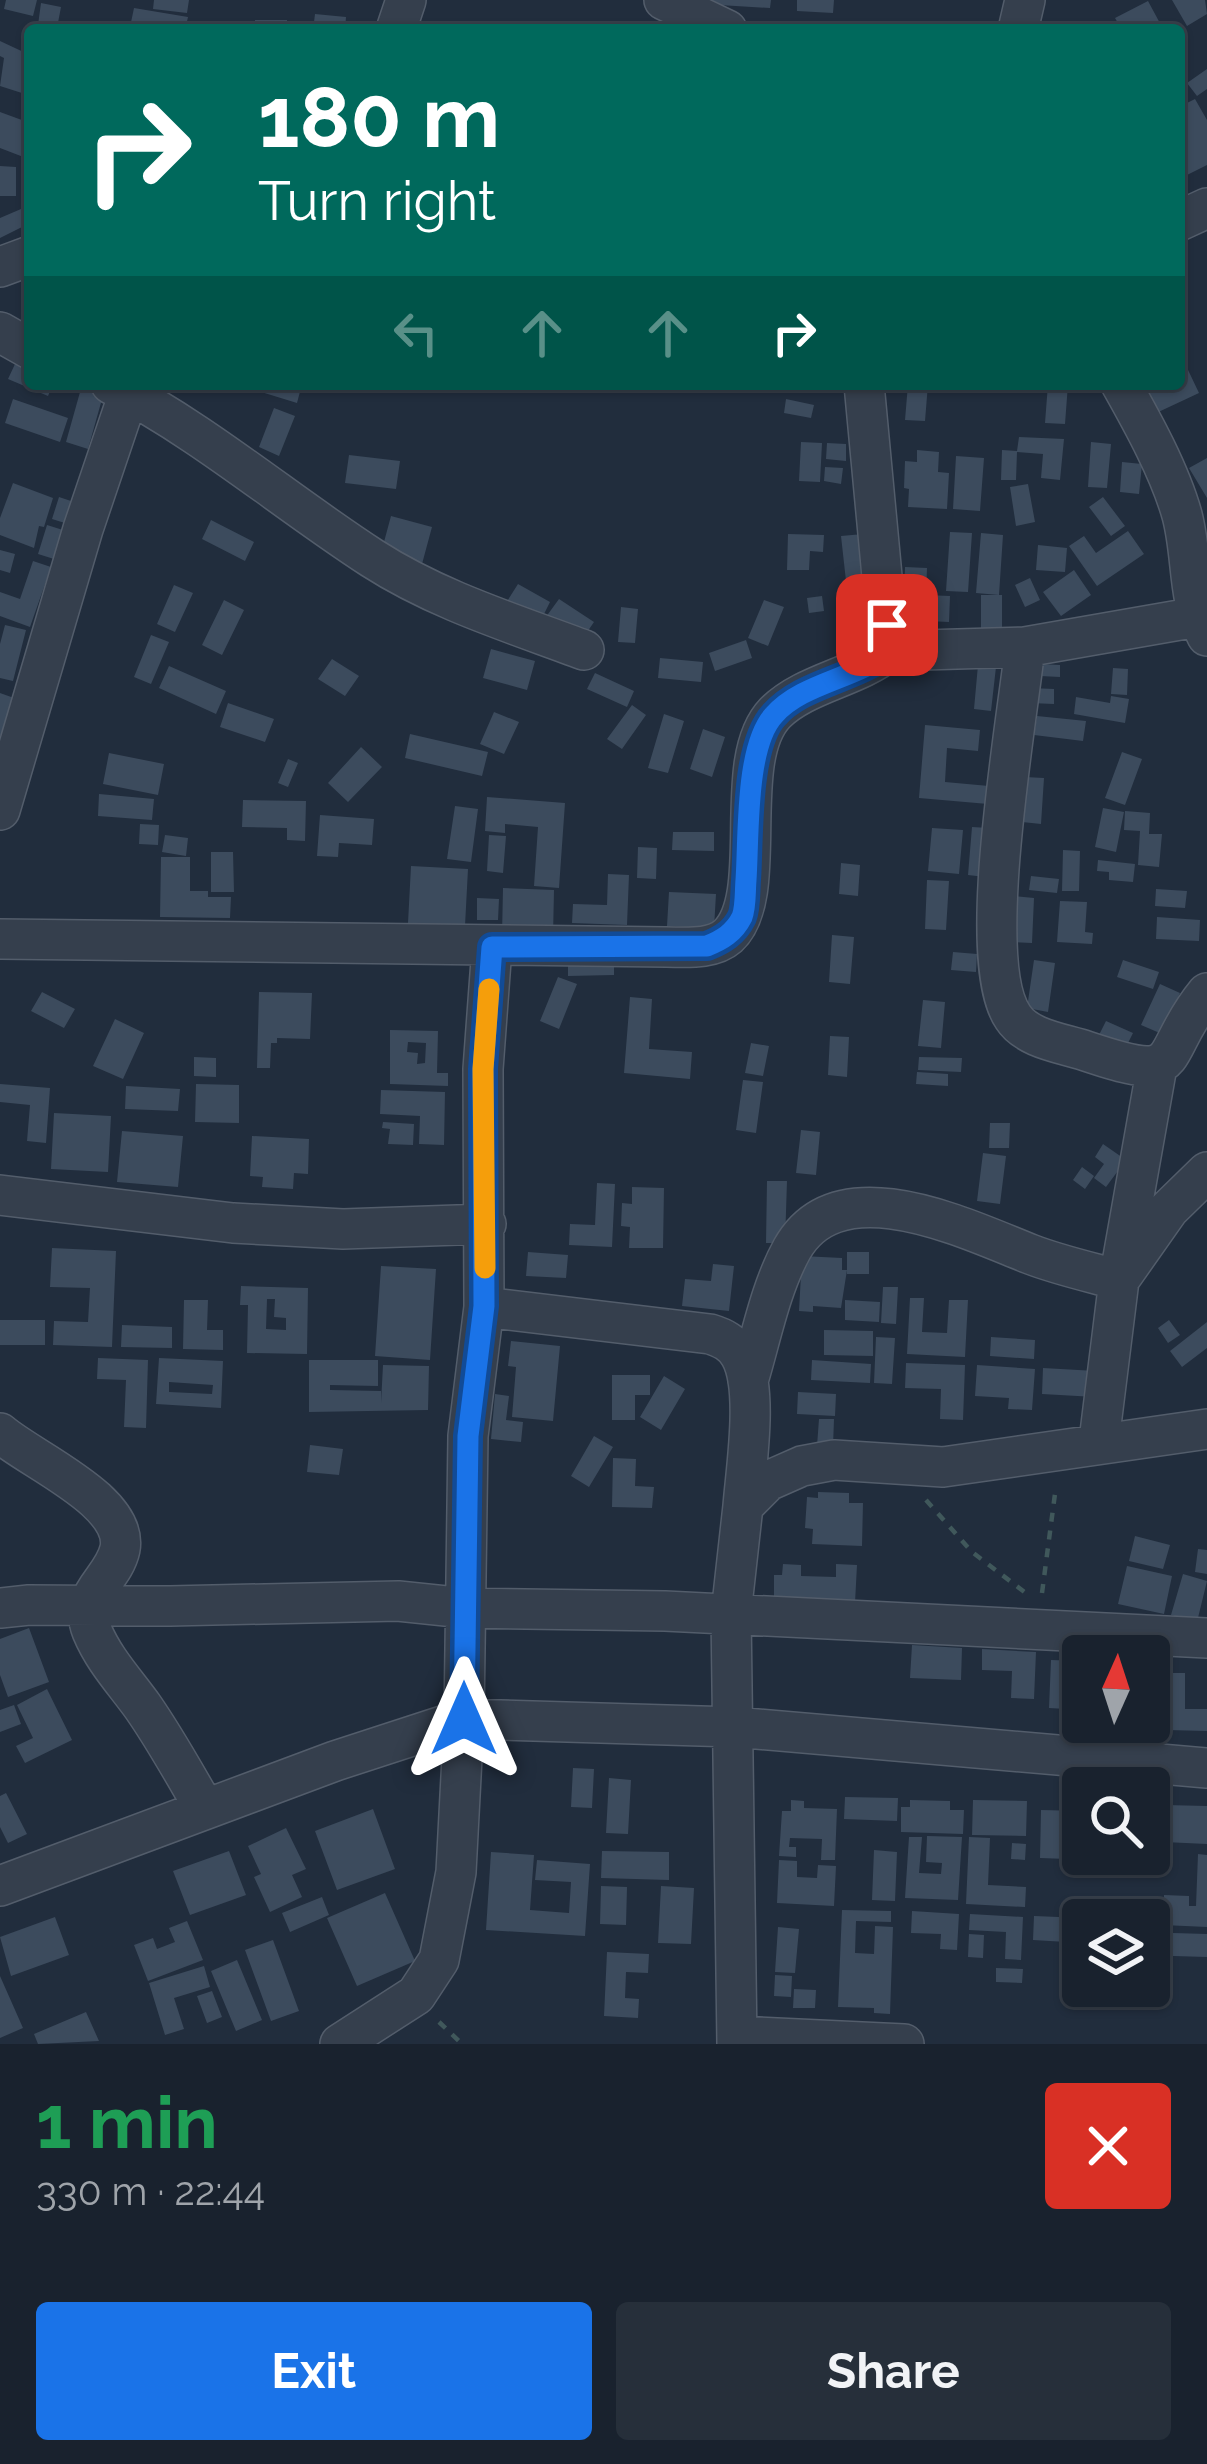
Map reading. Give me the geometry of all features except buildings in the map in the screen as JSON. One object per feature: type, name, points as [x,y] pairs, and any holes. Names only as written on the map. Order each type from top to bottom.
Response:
[{"type":"street","points":[[664,0],[714,24]]},
{"type":"street","points":[[0,810],[120,390]]},
{"type":"street","points":[[122,390],[226,454],[403,576],[584,650]]},
{"type":"street","points":[[865,390],[889,652]]},
{"type":"street","points":[[0,939],[492,947],[707,946],[726,938],[743,915],[762,733],[775,713],[800,696],[873,664],[889,652],[1025,647],[1202,627],[1178,502],[1124,390]]},
{"type":"street","points":[[1025,647],[1003,827],[998,982],[1013,1018],[1025,1031],[1126,1065],[1157,1066],[1168,1060],[1207,993]]},
{"type":"street","points":[[340,2044],[416,1995],[439,1960],[456,1872],[464,1719],[468,1436],[484,1306],[483,1069],[492,947]]},
{"type":"street","points":[[1083,1444],[1119,1280],[1157,1066]]},
{"type":"street","points":[[1119,1280],[1169,1209],[1207,1172]]},
{"type":"street","points":[[0,1195],[232,1223],[388,1229],[486,1224]]},
{"type":"street","points":[[904,2044],[738,2040],[731,1614],[743,1506],[748,1381],[792,1249],[812,1226],[836,1211],[893,1209],[978,1231],[1034,1256],[1119,1280]]},
{"type":"street","points":[[484,1306],[710,1334],[727,1340],[741,1356],[748,1381]]},
{"type":"street","points":[[743,1506],[768,1481],[802,1466],[834,1460],[898,1465],[980,1463],[1207,1429]]},
{"type":"street","points":[[0,1433],[91,1493],[118,1527],[121,1546],[88,1604],[90,1626],[107,1660],[145,1709],[205,1809]]},
{"type":"street","points":[[0,1608],[398,1600],[465,1608],[731,1614],[1207,1638]]},
{"type":"street","points":[[0,1886],[464,1719],[734,1726],[1207,1768]]},
{"type":"path","points":[[898,1465],[973,1552],[1042,1604],[1052,1507],[1083,1444]]},
{"type":"slow traffic","points":[[485,1268],[483,1069],[489,989]]},
{"type":"route","points":[[464,1719],[468,1436],[484,1306],[483,1069],[492,947],[707,946],[726,938],[743,915],[762,733],[775,713],[800,696],[873,664],[889,652],[887,625]]}]
